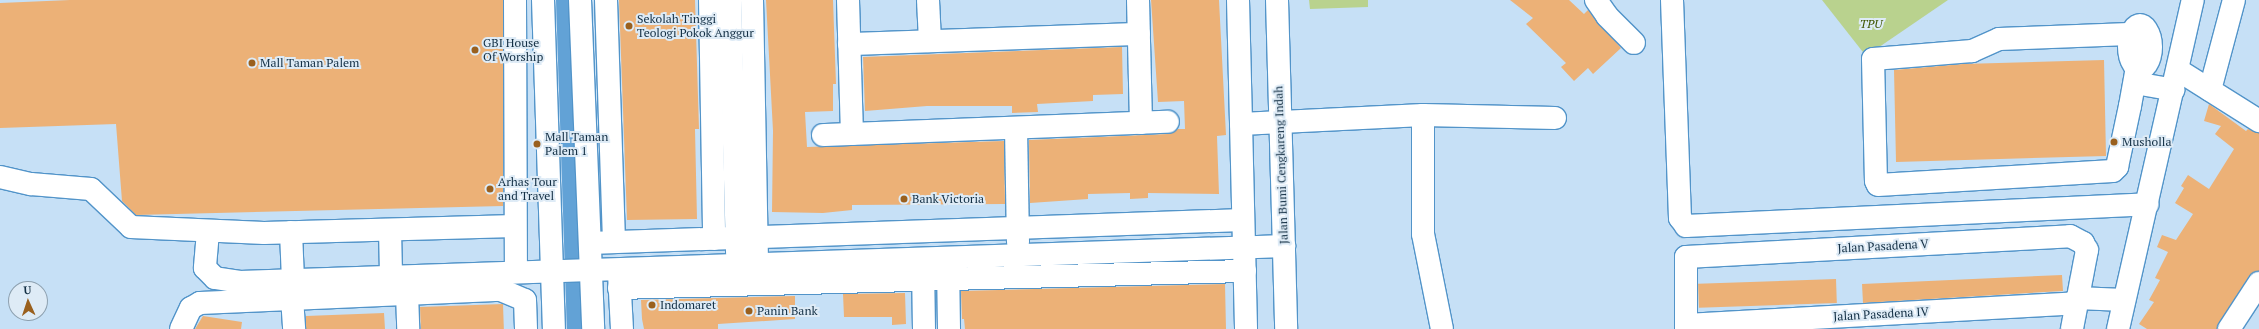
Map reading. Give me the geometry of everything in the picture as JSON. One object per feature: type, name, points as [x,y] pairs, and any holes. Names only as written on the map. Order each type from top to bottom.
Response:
[{"type":"street","points":[[515,0],[516,270]]},
{"type":"street","points":[[543,0],[556,275],[554,329]]},
{"type":"street","points":[[580,0],[590,243],[587,268],[594,329]]},
{"type":"street","points":[[606,0],[614,242]]},
{"type":"street","points":[[710,0],[747,238]]},
{"type":"street","points":[[714,239],[722,84],[730,0]]},
{"type":"street","points":[[748,286],[747,238],[754,83],[752,0]]},
{"type":"street","points":[[848,0],[852,134]]},
{"type":"street","points":[[928,0],[930,41]]},
{"type":"street","points":[[1138,0],[1141,123]]},
{"type":"street","points":[[1238,0],[1246,329]]},
{"type":"street","name":"Jalan Bumi Cengkareng Indah","points":[[1276,0],[1286,329]]},
{"type":"street","points":[[1596,0],[1607,16],[1634,43]]},
{"type":"street","points":[[1672,0],[1680,218],[1686,226],[2146,204]]},
{"type":"street","points":[[2185,84],[2193,0]]},
{"type":"street","points":[[2121,313],[2146,204],[2185,84],[2234,0]]},
{"type":"street","points":[[849,44],[1139,34]]},
{"type":"street","points":[[1999,39],[2135,40],[2134,88],[2117,167],[2113,171],[1878,185],[1876,181],[1873,59],[1972,51],[1999,39]]},
{"type":"street","points":[[722,84],[754,83]]},
{"type":"street","points":[[2134,88],[2185,84],[2259,121]]},
{"type":"street","points":[[1241,124],[1423,115],[1555,118]]},
{"type":"street","points":[[1423,115],[1423,234],[1442,329]]},
{"type":"street","points":[[823,135],[1168,122]]},
{"type":"street","points":[[1016,128],[1018,254]]},
{"type":"street","points":[[0,177],[31,184],[91,189],[131,227],[208,232],[291,232],[515,226]]},
{"type":"street","points":[[590,243],[1243,220]]},
{"type":"street","points":[[1126,224],[1128,251]]},
{"type":"street","points":[[390,230],[391,275]]},
{"type":"street","points":[[208,232],[206,268],[215,278],[293,289],[407,293],[501,290],[515,294],[525,300],[526,329]]},
{"type":"street","points":[[291,232],[294,329]]},
{"type":"street","points":[[906,232],[923,281],[924,329]]},
{"type":"street","name":"Jalan Pasadena V","points":[[1686,327],[1684,262],[1686,257],[2070,236],[2083,242],[2087,250],[2075,310]]},
{"type":"street","points":[[619,278],[748,264],[915,257],[1284,246]]},
{"type":"street","points":[[1090,252],[1090,276]]},
{"type":"street","points":[[948,256],[949,329]]},
{"type":"street","points":[[490,272],[523,289],[556,275],[587,268],[619,278],[748,286],[1245,271]]},
{"type":"street","points":[[181,329],[191,308],[200,303],[293,289],[391,275],[516,270],[556,275]]},
{"type":"street","points":[[619,278],[622,329]]},
{"type":"street","points":[[407,293],[408,329]]},
{"type":"street","points":[[2229,329],[2256,293]]},
{"type":"street","name":"Jalan Pasadena IV","points":[[1686,327],[2075,310],[2121,313]]},
{"type":"green space","points":[[1309,0],[1368,0],[1368,7],[1310,9]]},
{"type":"green space","name":"TPU","points":[[1822,0],[1948,0],[1866,56]]},
{"type":"building","name":"Mall Taman Palem","points":[[70,0],[503,0],[503,206],[136,215],[122,201],[116,124],[0,128],[0,3]]},
{"type":"building","points":[[619,0],[695,0],[699,129],[695,129],[697,219],[627,220]]},
{"type":"building","points":[[766,0],[833,0],[836,84],[833,84],[833,111],[805,112],[807,147],[1004,141],[1005,204],[852,205],[852,210],[823,213],[772,212],[773,131]]},
{"type":"building","points":[[1151,0],[1219,0],[1226,135],[1217,136],[1219,194],[1148,193],[1148,198],[1130,199],[1130,193],[1088,194],[1088,199],[1030,203],[1029,140],[1168,134],[1178,129],[1185,129],[1184,101],[1158,102]]},
{"type":"building","points":[[1510,0],[1569,0],[1584,14],[1588,10],[1621,48],[1593,74],[1588,68],[1574,81],[1561,67],[1566,63],[1526,24],[1533,18]]},
{"type":"building","points":[[1122,47],[1123,94],[1093,95],[1093,101],[1037,104],[1038,112],[1012,113],[1012,106],[927,106],[865,111],[863,57]]},
{"type":"building","points":[[2104,60],[2106,156],[1896,162],[1894,70],[1963,64]]},
{"type":"building","points":[[2209,104],[2246,131],[2248,129],[2259,133],[2259,271],[2249,276],[2217,329],[2147,329],[2139,324],[2154,302],[2149,300],[2160,280],[2155,278],[2168,252],[2157,247],[2162,235],[2176,240],[2193,214],[2175,203],[2184,188],[2181,186],[2188,175],[2209,189],[2234,149],[2215,134],[2221,126],[2204,121]]},
{"type":"building","points":[[2062,275],[2063,291],[1863,303],[1862,284]]},
{"type":"building","points":[[1836,279],[1837,303],[1699,308],[1698,284]]},
{"type":"building","points":[[1225,284],[1226,329],[965,329],[964,319],[962,319],[961,291]]},
{"type":"building","points":[[905,293],[906,324],[892,325],[892,317],[844,317],[843,294]]},
{"type":"building","points":[[795,296],[795,319],[718,324],[718,329],[644,329],[642,319],[641,300]]},
{"type":"building","points":[[503,304],[504,329],[421,329],[420,307]]},
{"type":"building","points":[[384,313],[385,329],[306,329],[306,316]]},
{"type":"building","points":[[203,316],[242,322],[241,329],[195,329]]},
{"type":"waterway","points":[[564,0],[575,329]]},
{"type":"place","name":"Sekolah Tinggi Teologi Pokok Anggur","points":[[629,26]]},
{"type":"place","name":"GBI House Of Worship","points":[[475,50]]},
{"type":"place","name":"Mall Taman Palem","points":[[252,63]]},
{"type":"place","name":"Musholla","points":[[2114,142]]},
{"type":"place","name":"Mall Taman Palem 1","points":[[537,144]]},
{"type":"place","name":"Arhas Tour and Travel","points":[[490,189]]},
{"type":"place","name":"Bank Victoria","points":[[904,199]]},
{"type":"place","name":"Indomaret","points":[[652,305]]},
{"type":"place","name":"Panin Bank","points":[[749,311]]}]
